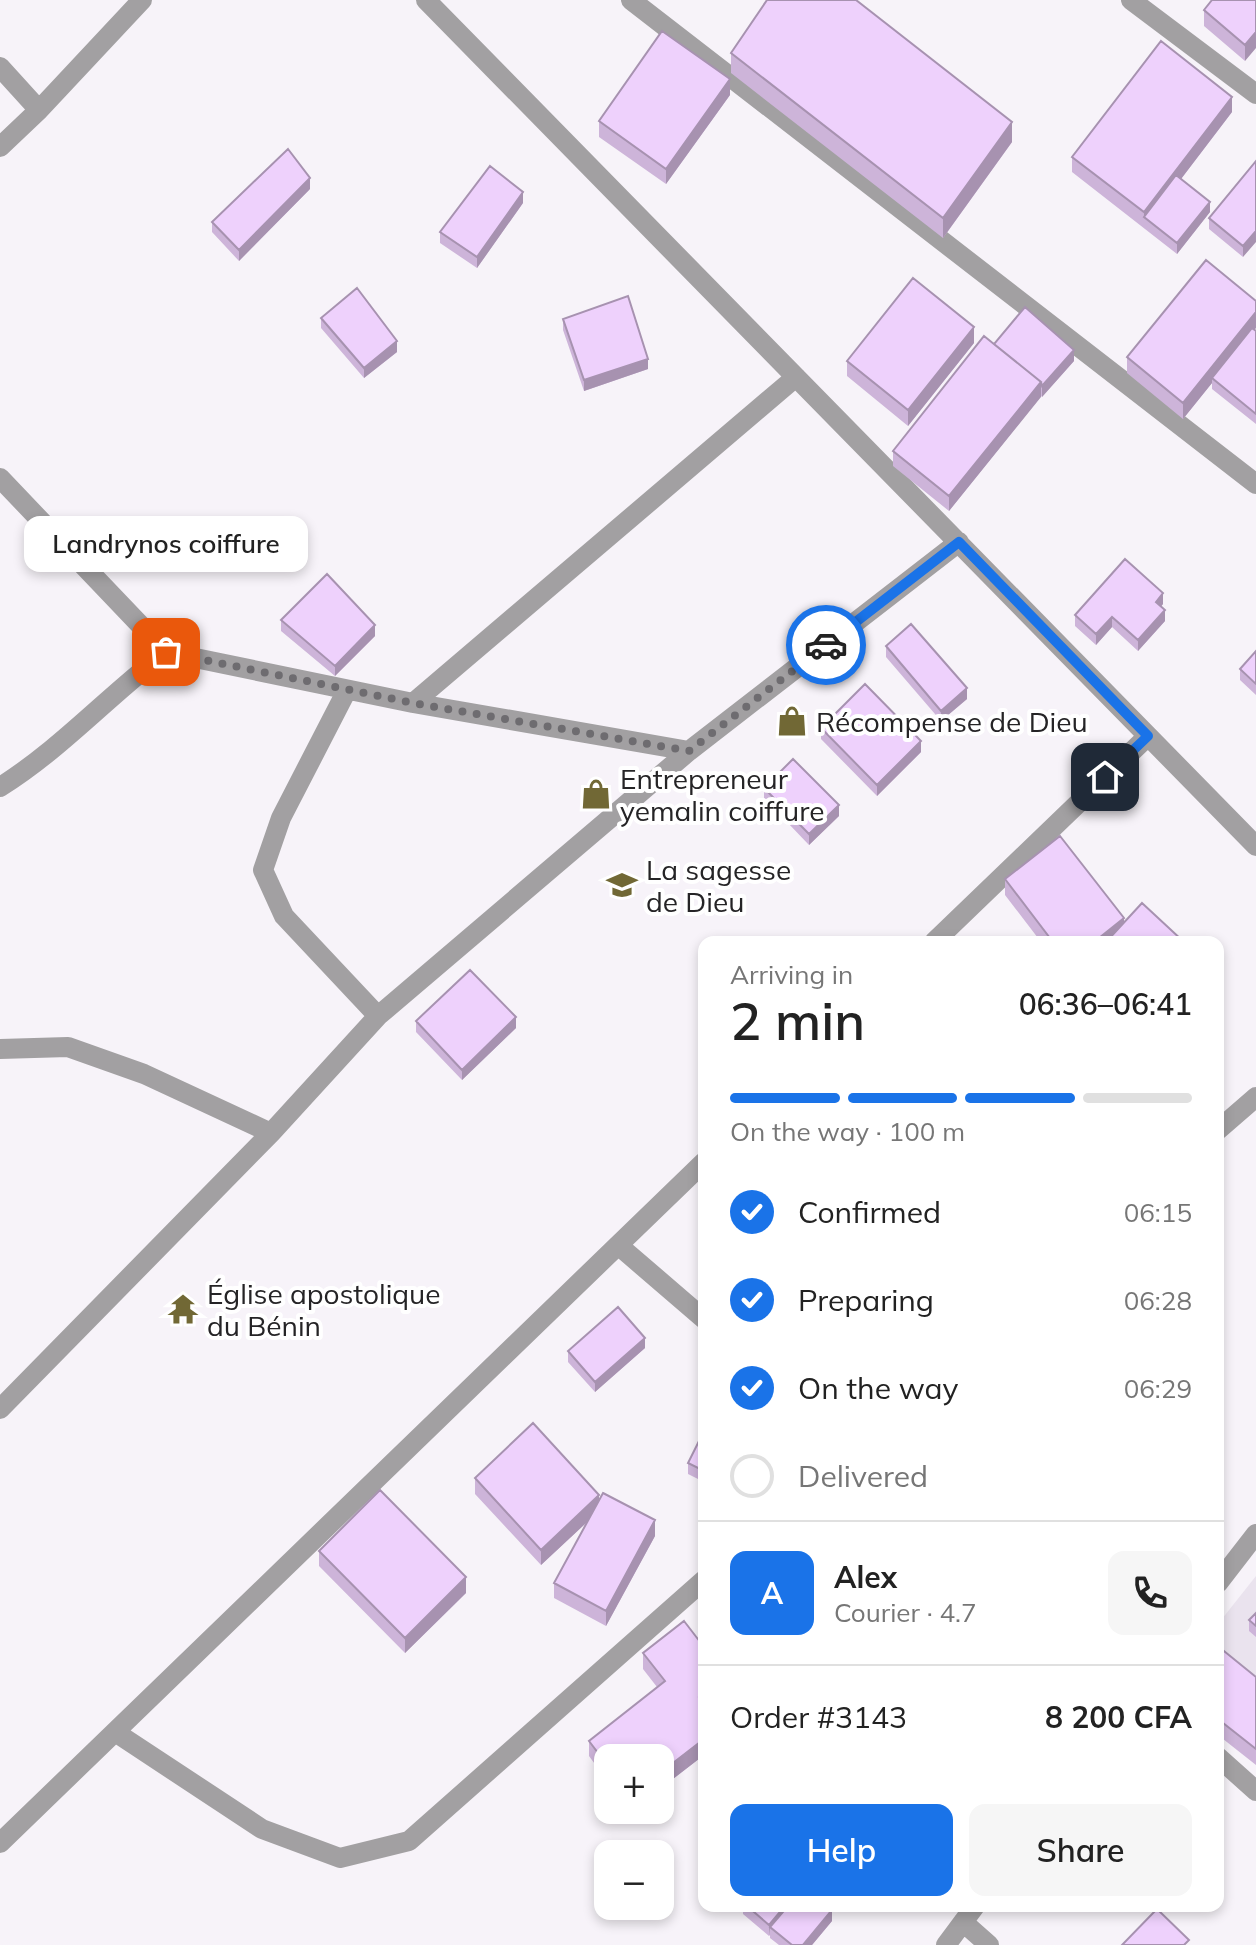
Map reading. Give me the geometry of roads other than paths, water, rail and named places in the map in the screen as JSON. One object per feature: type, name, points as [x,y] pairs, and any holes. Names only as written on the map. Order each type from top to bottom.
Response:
[{"type":"street","points":[[0,147],[142,0]]},
{"type":"street","points":[[426,0],[1148,736],[1254,840]]},
{"type":"street","points":[[631,0],[1256,484]]},
{"type":"street","points":[[1131,0],[1256,94]]},
{"type":"street","points":[[0,67],[39,110]]},
{"type":"street","points":[[413,703],[796,377]]},
{"type":"street","points":[[0,478],[166,652],[413,703],[689,751]]},
{"type":"street","points":[[0,1409],[271,1133],[378,1016],[689,751],[959,542]]},
{"type":"street","points":[[0,787],[34,766],[166,652]]},
{"type":"street","points":[[347,690],[281,818],[263,870],[284,916],[378,1016]]},
{"type":"street","points":[[940,936],[1148,736]]},
{"type":"street","points":[[0,1049],[68,1047],[144,1074],[271,1133]]},
{"type":"street","points":[[1224,1125],[1256,1097]]},
{"type":"street","points":[[0,1843],[698,1168]]},
{"type":"street","points":[[618,1245],[698,1314]]},
{"type":"street","points":[[1224,1575],[1256,1534]]},
{"type":"street","points":[[115,1732],[262,1829],[301,1844],[340,1858],[409,1841],[698,1585]]},
{"type":"street","points":[[1224,1762],[1256,1791]]},
{"type":"street","points":[[946,1945],[969,1914],[989,1945]]},
{"type":"place","name":"Landrynos coiffure","points":[[166,652]]},
{"type":"place","name":"Récompense de Dieu","points":[[792,721]]},
{"type":"place","name":"Entrepreneur yemalin coiffure","points":[[596,794]]},
{"type":"place","name":"La sagesse de Dieu","points":[[622,885]]},
{"type":"place","name":"Église apostolique du Bénin","points":[[183,1309]]}]
